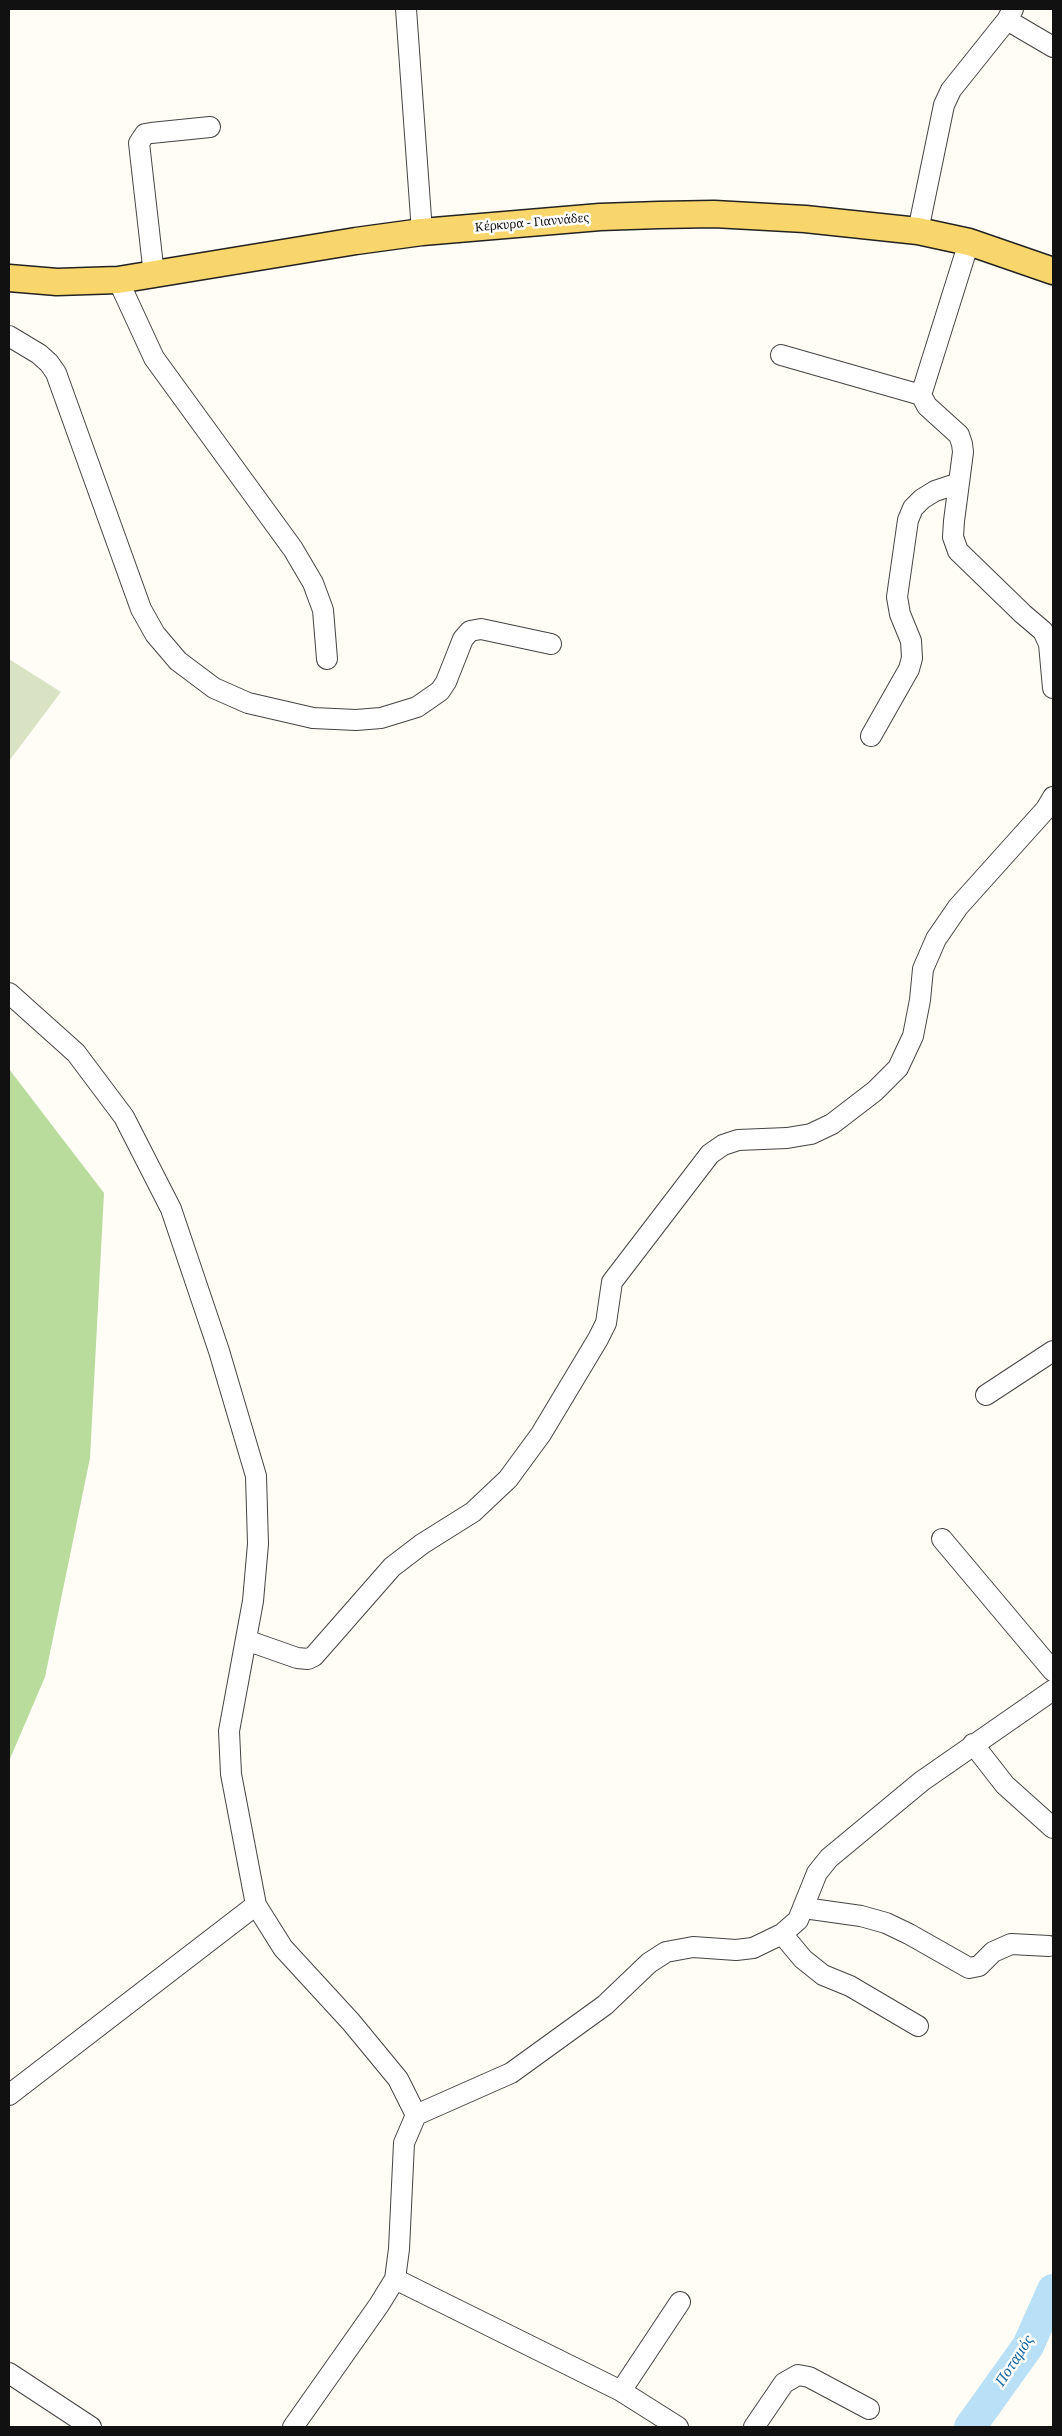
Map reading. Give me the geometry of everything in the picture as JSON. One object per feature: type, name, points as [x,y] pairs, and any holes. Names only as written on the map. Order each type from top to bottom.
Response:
[{"type":"main road","name":"Κέρκυρα - Γιαννάδες","points":[[9,278],[57,282],[118,280],[154,276],[356,240],[422,232],[600,217],[705,214],[815,220],[918,231],[969,242],[1053,271]]},
{"type":"street","points":[[406,9],[422,232]]},
{"type":"street","points":[[918,231],[944,105],[951,90],[1010,14],[1053,47]]},
{"type":"street","points":[[154,276],[139,143],[145,134],[210,127]]},
{"type":"street","points":[[921,395],[969,242]]},
{"type":"street","points":[[118,280],[154,358],[293,549],[313,583],[323,610],[327,659]]},
{"type":"street","points":[[9,336],[39,354],[50,363],[56,373],[141,609],[155,634],[178,661],[214,688],[248,703],[313,718],[356,720],[381,718],[417,707],[440,691],[446,682],[463,640],[470,631],[481,629],[551,644]]},
{"type":"street","points":[[781,355],[921,395],[927,406],[959,435],[963,452],[953,537],[958,551],[1023,614],[1044,631],[1052,659],[1053,688]]},
{"type":"street","points":[[871,736],[909,669],[912,658],[910,641],[900,614],[897,597],[908,520],[913,508],[922,498],[935,491],[959,483]]},
{"type":"street","points":[[246,1640],[303,1660],[314,1656],[392,1567],[422,1544],[473,1512],[508,1480],[541,1434],[598,1339],[606,1323],[612,1282],[710,1154],[723,1145],[738,1140],[787,1138],[811,1134],[832,1124],[875,1091],[898,1068],[913,1036],[920,1000],[923,968],[936,939],[958,907],[1046,809],[1053,797]]},
{"type":"street","points":[[9,993],[76,1053],[124,1117],[171,1209],[222,1361],[256,1476],[258,1544],[253,1601],[230,1731],[231,1774],[256,1905],[284,1948],[351,2022],[398,2079],[416,2115]]},
{"type":"street","points":[[986,1396],[1053,1351]]},
{"type":"street","points":[[942,1539],[1053,1671]]},
{"type":"street","points":[[293,2427],[379,2305],[395,2279],[404,2143],[416,2115],[511,2073],[605,2004],[649,1963],[666,1952],[693,1947],[736,1950],[753,1948],[782,1934],[798,1920],[817,1873],[829,1858],[922,1781],[1053,1690]]},
{"type":"street","points":[[973,1744],[1005,1785],[1053,1828]]},
{"type":"street","points":[[9,2095],[256,1905]]},
{"type":"street","points":[[804,1908],[861,1916],[886,1923],[969,1968],[980,1966],[993,1952],[1011,1944],[1049,1946]]},
{"type":"street","points":[[782,1934],[803,1959],[823,1975],[850,1986],[918,2026]]},
{"type":"street","points":[[395,2279],[621,2391],[678,2427]]},
{"type":"street","points":[[621,2391],[680,2302]]},
{"type":"street","points":[[9,2373],[92,2427]]},
{"type":"street","points":[[754,2427],[784,2383],[798,2374],[808,2377],[869,2409]]},
{"type":"green space","points":[[9,659],[61,692],[9,761]]},
{"type":"green space","points":[[9,1069],[104,1193],[90,1458],[45,1677],[9,1761]]},
{"type":"waterway","name":"Ποταμός","points":[[970,2427],[1028,2346],[1053,2290]]}]
